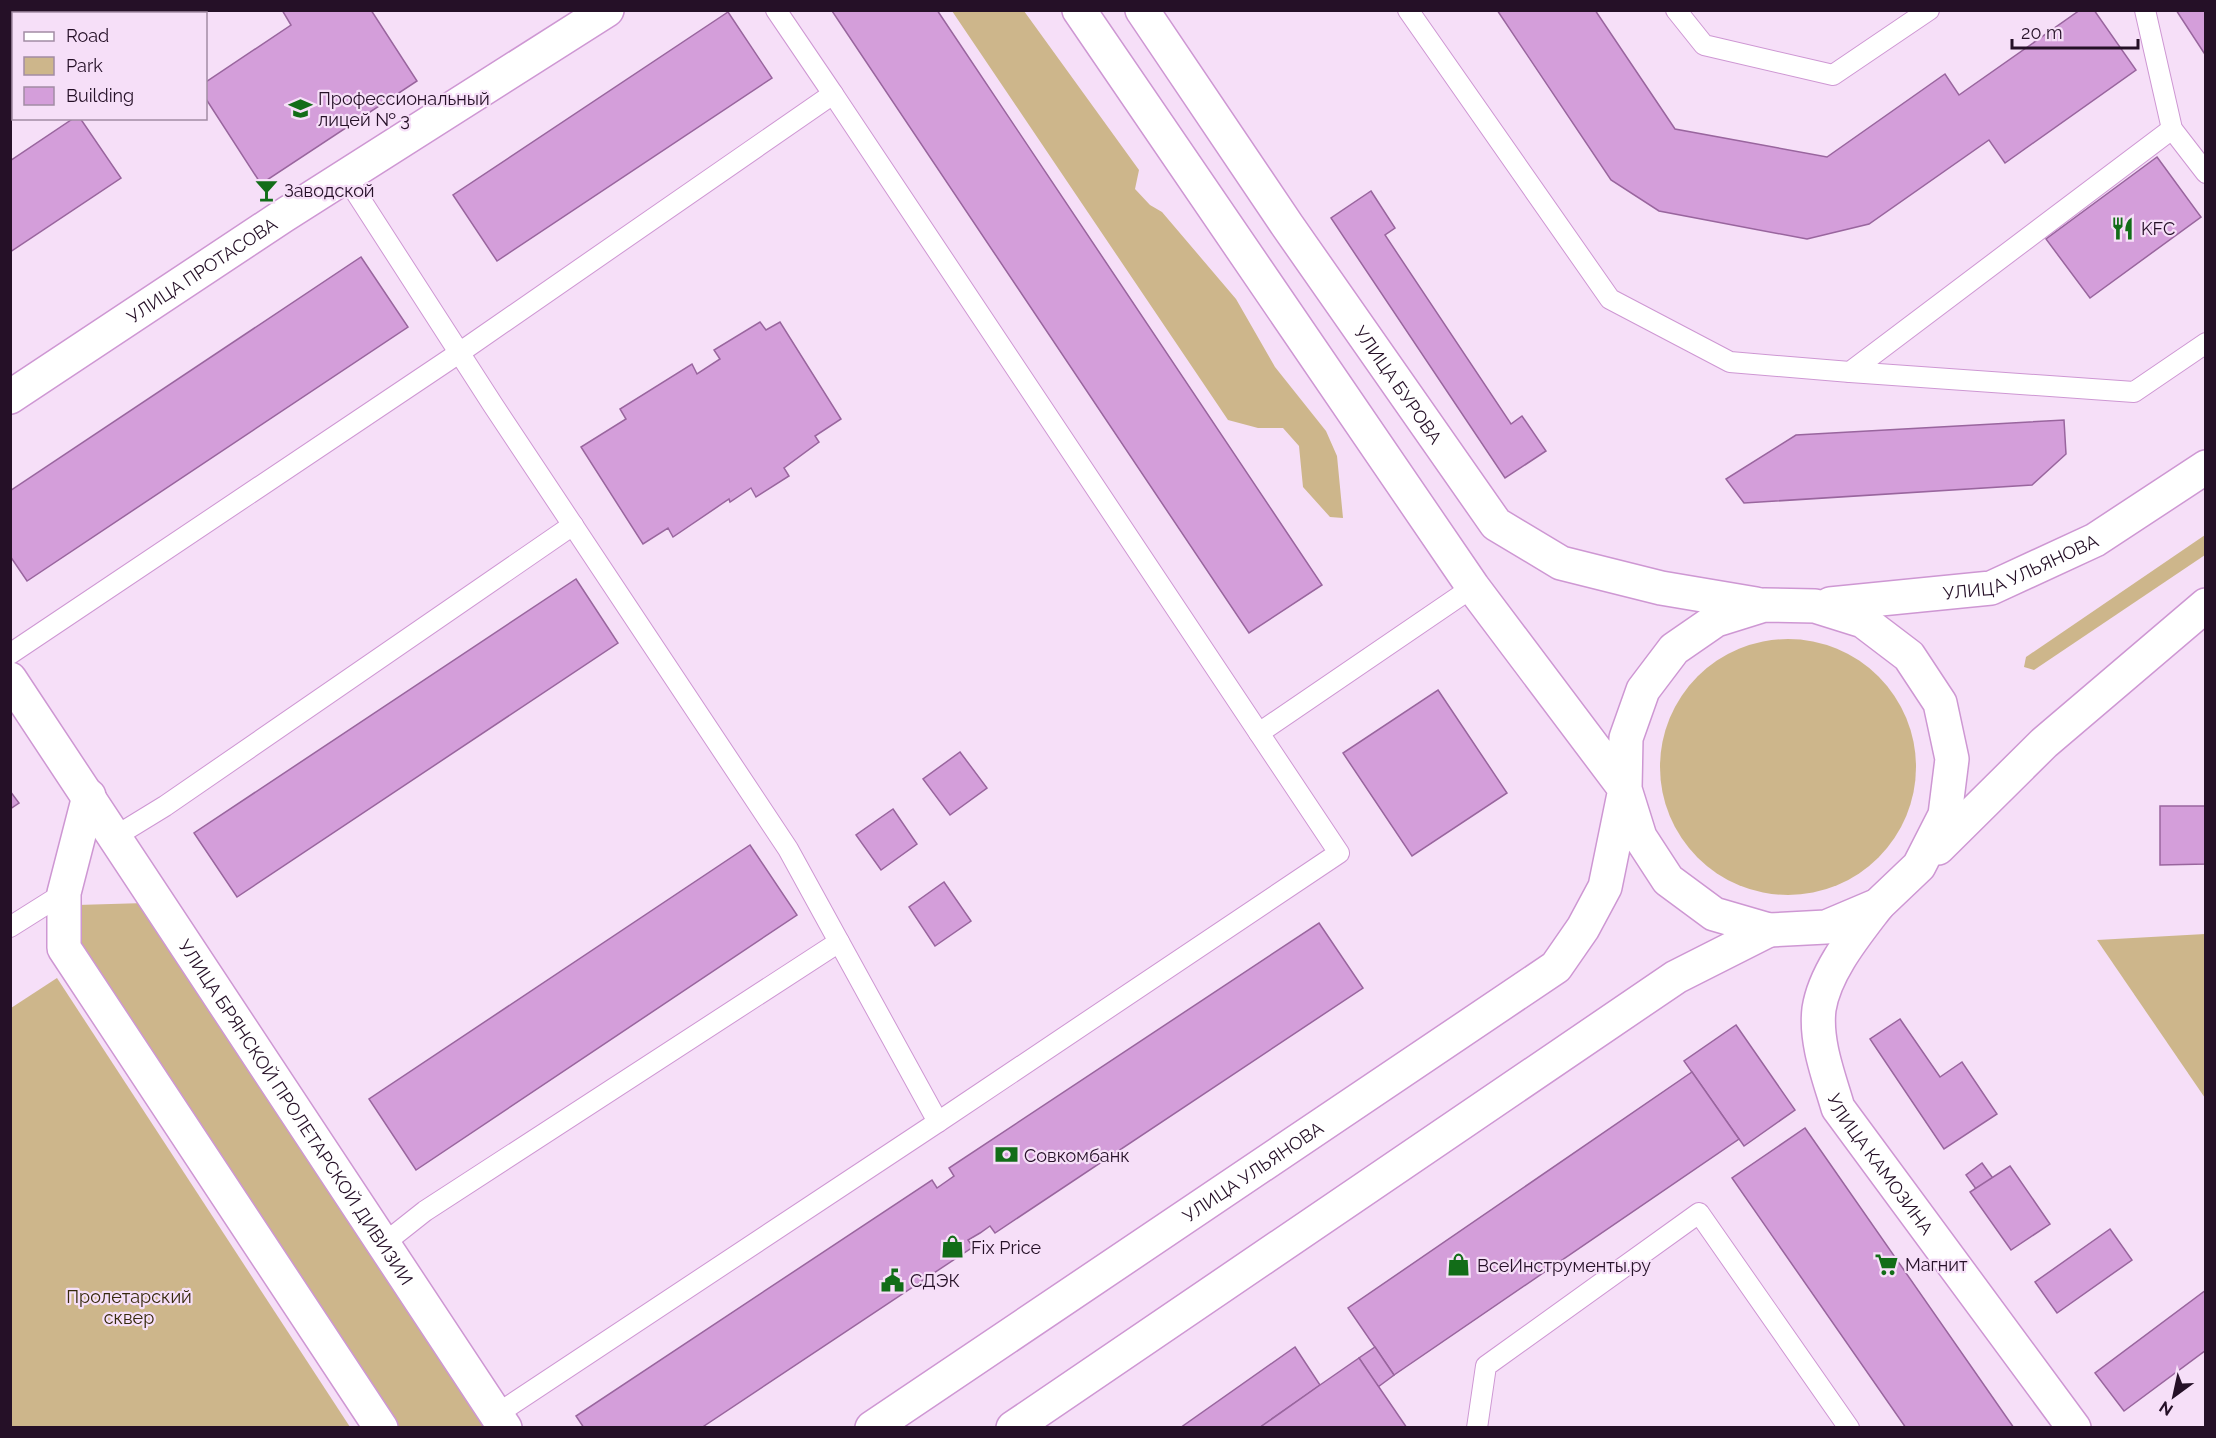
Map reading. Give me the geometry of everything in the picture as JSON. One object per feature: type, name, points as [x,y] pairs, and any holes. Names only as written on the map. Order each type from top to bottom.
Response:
[{"type":"main road","name":"УЛИЦА ПРОТАСОВА","points":[[10,397],[346,177],[607,10]]},
{"type":"main road","points":[[1079,10],[1243,254],[1473,587],[1626,789]]},
{"type":"main road","name":"УЛИЦА БУРОВА","points":[[1142,10],[1287,225],[1496,524],[1561,563],[1661,588],[1764,605]]},
{"type":"main road","name":"УЛИЦА УЛЬЯНОВА","points":[[1815,606],[1991,588],[2095,540],[2205,467]]},
{"type":"main road","points":[[1919,866],[1945,815],[1952,759],[1940,703],[1909,656],[1863,621],[1815,606],[1764,605],[1716,620],[1674,649],[1643,690],[1626,738],[1626,789],[1640,837],[1668,880],[1714,914],[1769,930],[1826,927],[1878,905],[1919,866],[2044,743],[2205,604]]},
{"type":"main road","name":"УЛИЦА БРЯНСКОЙ ПРОЛЕТАРСКОЙ ДИВИЗИИ","points":[[10,679],[116,836],[382,1245],[501,1421]]},
{"type":"main road","name":"УЛИЦА УЛЬЯНОВА","points":[[872,1428],[1556,967],[1583,928],[1605,887],[1626,789]]},
{"type":"main road","points":[[89,796],[64,893],[64,948],[381,1428]]},
{"type":"main road","name":"УЛИЦА КАМОЗИНА","points":[[1878,905],[1838,960],[1819,1009],[1822,1057],[1838,1108],[2074,1428]]},
{"type":"main road","points":[[1013,1428],[1676,977],[1769,930]]},
{"type":"lane","points":[[501,1421],[938,1122],[1339,853],[776,10]]},
{"type":"lane","points":[[1408,10],[1610,299],[1730,362],[2134,392],[2205,343]]},
{"type":"lane","points":[[1676,10],[1704,45],[1833,75],[1929,10]]},
{"type":"lane","points":[[2145,10],[2172,129],[2205,173]]},
{"type":"lane","points":[[10,654],[459,353],[833,94]]},
{"type":"lane","points":[[1850,372],[2172,129]]},
{"type":"lane","points":[[346,177],[459,353],[788,849],[938,1122]]},
{"type":"lane","points":[[116,836],[165,806],[573,525]]},
{"type":"lane","points":[[1259,733],[1473,587]]},
{"type":"lane","points":[[10,927],[64,893]]},
{"type":"lane","points":[[382,1245],[425,1211],[839,942]]},
{"type":"lane","points":[[1477,1428],[1486,1366],[1699,1213],[1849,1428]]},
{"type":"green space","points":[[952,11],[1024,11],[1139,170],[1135,189],[1150,205],[1162,212],[1236,299],[1275,367],[1326,431],[1337,456],[1343,518],[1330,517],[1303,487],[1299,446],[1283,428],[1258,428],[1228,420]]},
{"type":"green space","points":[[2205,535],[2205,555],[2034,670],[2024,667],[2026,657]]},
{"type":"green space","points":[[1788,639],[1825,645],[1848,654],[1869,668],[1887,686],[1906,718],[1913,742],[1916,767],[1910,804],[1901,827],[1887,848],[1869,866],[1837,885],[1813,892],[1788,895],[1751,889],[1728,880],[1707,866],[1689,848],[1670,816],[1663,792],[1660,767],[1666,730],[1675,707],[1689,686],[1707,668],[1739,649],[1763,642]]},
{"type":"green space","points":[[145,903],[485,1427],[395,1427],[78,943],[77,905]]},
{"type":"green space","points":[[2206,934],[2205,1098],[2097,940]]},
{"type":"green space","name":"Пролетарский сквер","points":[[57,978],[350,1427],[11,1427],[11,1008]]},
{"type":"building","points":[[282,10],[371,10],[417,81],[261,184],[207,101],[207,81],[291,25]]},
{"type":"building","points":[[937,10],[1322,585],[1249,633],[832,11]]},
{"type":"building","points":[[1497,10],[1595,10],[1675,129],[1827,157],[1945,74],[1959,95],[2080,10],[2094,10],[2136,70],[2005,163],[1989,140],[1869,224],[1807,239],[1659,211],[1611,180]]},
{"type":"building","points":[[2176,10],[2206,10],[2206,56]]},
{"type":"building","points":[[728,12],[772,78],[497,261],[453,195]]},
{"type":"building","points":[[71,120],[81,120],[121,178],[10,252],[10,161]]},
{"type":"building","name":"KFC","points":[[2157,157],[2201,217],[2090,298],[2046,239]]},
{"type":"building","points":[[1371,191],[1395,228],[1385,235],[1511,424],[1522,416],[1546,451],[1505,478],[1331,218]]},
{"type":"building","points":[[361,257],[408,327],[27,581],[10,556],[10,491]]},
{"type":"building","points":[[760,322],[766,330],[780,322],[841,419],[815,436],[819,442],[784,468],[789,476],[756,497],[751,488],[730,502],[729,499],[673,537],[668,528],[643,544],[581,447],[626,419],[620,409],[692,364],[697,374],[720,359],[714,350]]},
{"type":"building","points":[[2064,420],[2066,454],[2032,485],[1744,503],[1726,479],[1796,435]]},
{"type":"building","points":[[576,579],[618,643],[237,897],[194,833]]},
{"type":"building","points":[[1438,690],[1507,793],[1412,856],[1343,753]]},
{"type":"building","points":[[960,752],[987,788],[950,815],[923,779]]},
{"type":"building","points":[[10,791],[19,803],[10,809]]},
{"type":"building","points":[[2160,806],[2206,806],[2206,864],[2160,865]]},
{"type":"building","points":[[893,809],[917,844],[881,870],[856,835]]},
{"type":"building","points":[[750,845],[797,915],[416,1170],[369,1099]]},
{"type":"building","points":[[944,882],[971,921],[935,946],[909,907]]},
{"type":"building","points":[[1319,923],[1363,988],[995,1233],[990,1226],[968,1240],[973,1247],[701,1428],[584,1428],[576,1416],[932,1180],[937,1188],[954,1176],[949,1168]]},
{"type":"building","points":[[1900,1019],[1940,1077],[1962,1062],[1997,1114],[1944,1149],[1870,1039]]},
{"type":"building","points":[[1736,1025],[1795,1110],[1744,1146],[1684,1061]]},
{"type":"building","points":[[1692,1072],[1739,1139],[1394,1375],[1348,1308]]},
{"type":"building","points":[[1805,1128],[2014,1428],[1906,1428],[1732,1178]]},
{"type":"building","points":[[1982,1163],[2025,1223],[2009,1235],[1966,1175]]},
{"type":"building","points":[[2010,1166],[2050,1224],[2011,1250],[1970,1192]]},
{"type":"building","points":[[2110,1229],[2132,1260],[2057,1313],[2035,1282]]},
{"type":"building","points":[[2206,1290],[2206,1350],[2124,1411],[2095,1373]]},
{"type":"building","points":[[1295,1347],[1320,1385],[1259,1428],[1180,1428]]},
{"type":"building","points":[[1375,1347],[1394,1375],[1378,1387],[1359,1358]]},
{"type":"building","points":[[1359,1358],[1407,1428],[1259,1428],[1320,1385]]},
{"type":"place","name":"Профессиональный лицей № 3","points":[[300,108]]},
{"type":"place","name":"Заводской","points":[[266,190]]},
{"type":"place","name":"KFC","points":[[2123,228]]},
{"type":"place","name":"Совкомбанк","points":[[1006,1155]]},
{"type":"place","name":"Fix Price","points":[[953,1247]]},
{"type":"place","name":"Магнит","points":[[1887,1264]]},
{"type":"place","name":"ВсеИнструменты.ру","points":[[1459,1265]]},
{"type":"place","name":"СДЭК","points":[[892,1280]]}]
